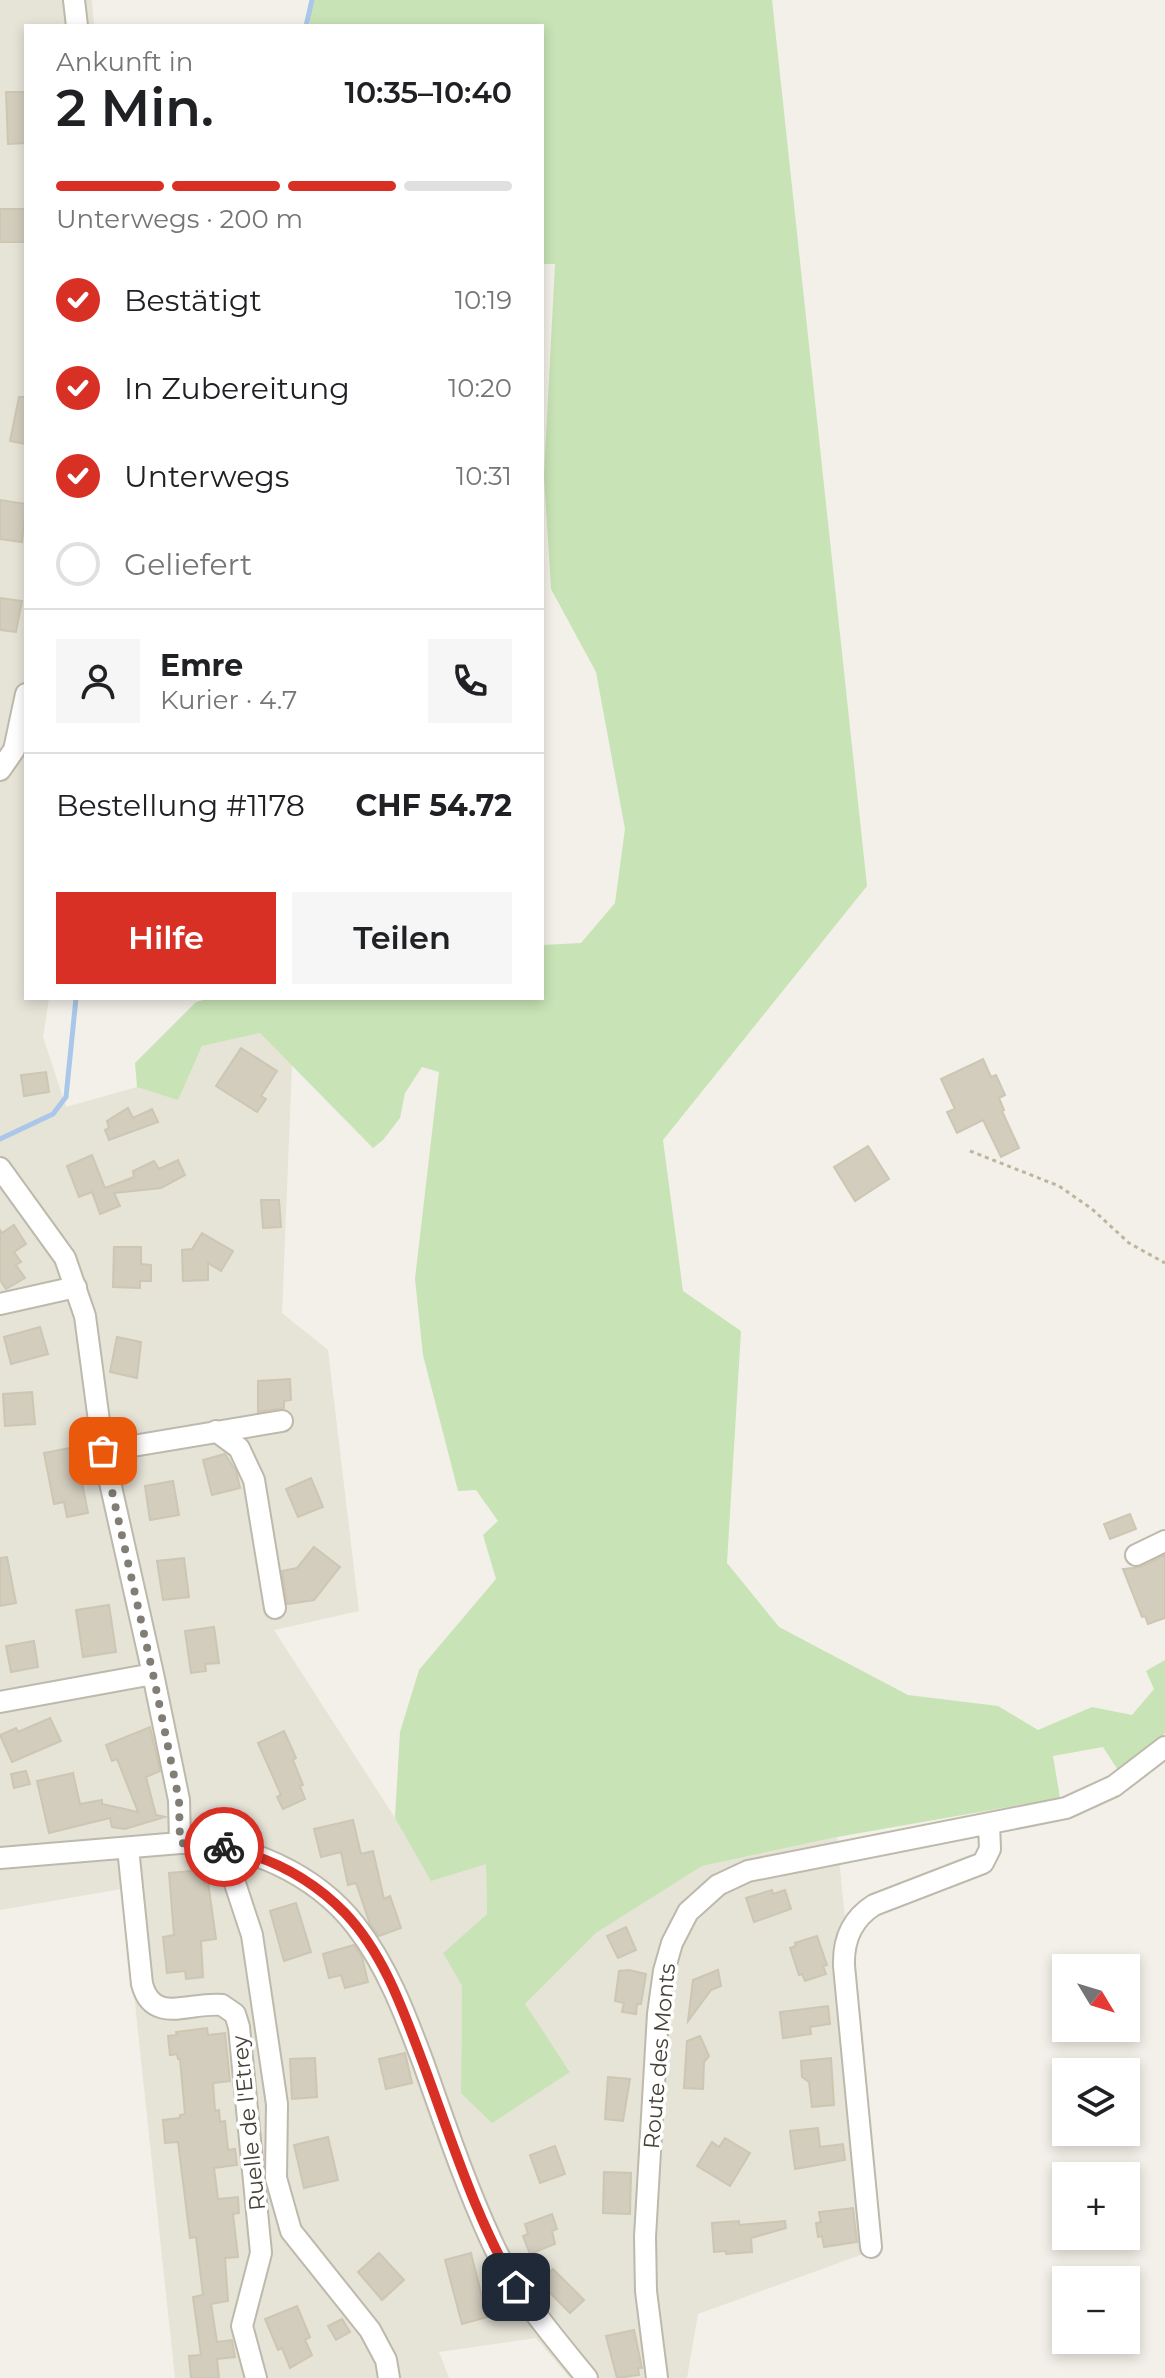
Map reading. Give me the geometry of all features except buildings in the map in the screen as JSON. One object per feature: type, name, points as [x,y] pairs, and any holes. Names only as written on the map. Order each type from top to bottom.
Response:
[{"type":"street","points":[[74,0],[77,24]]},
{"type":"street","points":[[0,770],[14,750],[24,703]]},
{"type":"street","points":[[0,1168],[56,1244],[76,1287],[90,1336],[103,1451],[179,1800],[180,1843]]},
{"type":"street","points":[[0,1304],[76,1287]]},
{"type":"street","points":[[103,1451],[282,1421]]},
{"type":"street","points":[[216,1431],[239,1448],[254,1480],[275,1608]]},
{"type":"street","points":[[1136,1555],[1165,1541]]},
{"type":"street","points":[[0,1702],[153,1674]]},
{"type":"street","name":"Route des Monts","points":[[657,2378],[646,2291],[645,2237],[661,1985],[667,1958],[688,1912],[707,1892],[739,1874],[1048,1813],[1083,1802],[1114,1786],[1165,1747]]},
{"type":"street","points":[[871,2247],[844,1966],[846,1941],[859,1916],[874,1905],[983,1863],[990,1849],[989,1825]]},
{"type":"street","points":[[0,1858],[180,1843],[223,1847],[259,1856],[297,1876],[334,1902],[356,1925],[390,1980],[491,2241],[516,2287],[587,2378]]},
{"type":"street","points":[[223,1847],[252,1935],[277,2104],[276,2178],[291,2231],[370,2330],[386,2360],[389,2378]]},
{"type":"street","name":"Ruelle de l'Etrey","points":[[128,1848],[142,1984],[146,1997],[154,2005],[165,2008],[222,2005],[235,2014],[239,2027],[261,2253],[243,2319],[243,2335],[256,2378]]},
{"type":"path","points":[[970,1151],[1059,1186],[1092,1209],[1129,1243],[1165,1263]]},
{"type":"shaded area","points":[[0,0],[92,0],[94,24],[24,24],[24,1000],[49,1000],[43,1037],[66,1107],[137,1087],[178,1099],[202,1046],[260,1033],[292,1065],[282,1313],[328,1350],[359,1611],[274,1630],[395,1818],[431,1880],[486,1863],[487,1914],[443,1953],[462,1986],[461,2093],[570,2071],[524,2005],[596,1933],[702,1866],[837,1837],[877,2249],[698,2314],[687,2378],[570,2378],[536,2338],[439,2352],[449,2378],[175,2378],[136,2013],[127,1888],[0,1910]]},
{"type":"green space","points":[[313,0],[772,0],[867,886],[663,1140],[683,1291],[741,1331],[727,1563],[779,1627],[908,1695],[998,1706],[1038,1730],[1092,1707],[1132,1715],[1154,1689],[1146,1671],[1165,1660],[1165,1733],[1147,1752],[1118,1770],[1103,1747],[1053,1756],[1060,1798],[837,1837],[702,1866],[596,1933],[525,2004],[570,2072],[492,2123],[461,2093],[462,1986],[443,1953],[487,1914],[486,1864],[431,1881],[395,1818],[400,1732],[419,1670],[496,1579],[483,1535],[498,1521],[476,1490],[458,1491],[423,1355],[415,1279],[439,1072],[422,1067],[405,1093],[400,1118],[373,1148],[260,1033],[202,1046],[178,1100],[137,1087],[135,1063],[196,1002],[204,1000],[544,1000],[544,945],[581,943],[615,903],[625,829],[596,672],[551,589],[544,476],[555,264],[544,264],[544,24],[309,24]]},
{"type":"waterway","points":[[306,24],[312,0]]},
{"type":"waterway","points":[[0,1139],[53,1114],[66,1097],[76,1000]]},
{"type":"way so far","points":[[103,1451],[179,1800],[180,1843],[224,1847]]},
{"type":"route","points":[[224,1847],[259,1856],[297,1876],[334,1902],[356,1925],[372,1949],[402,2008],[491,2241],[516,2287]]}]
